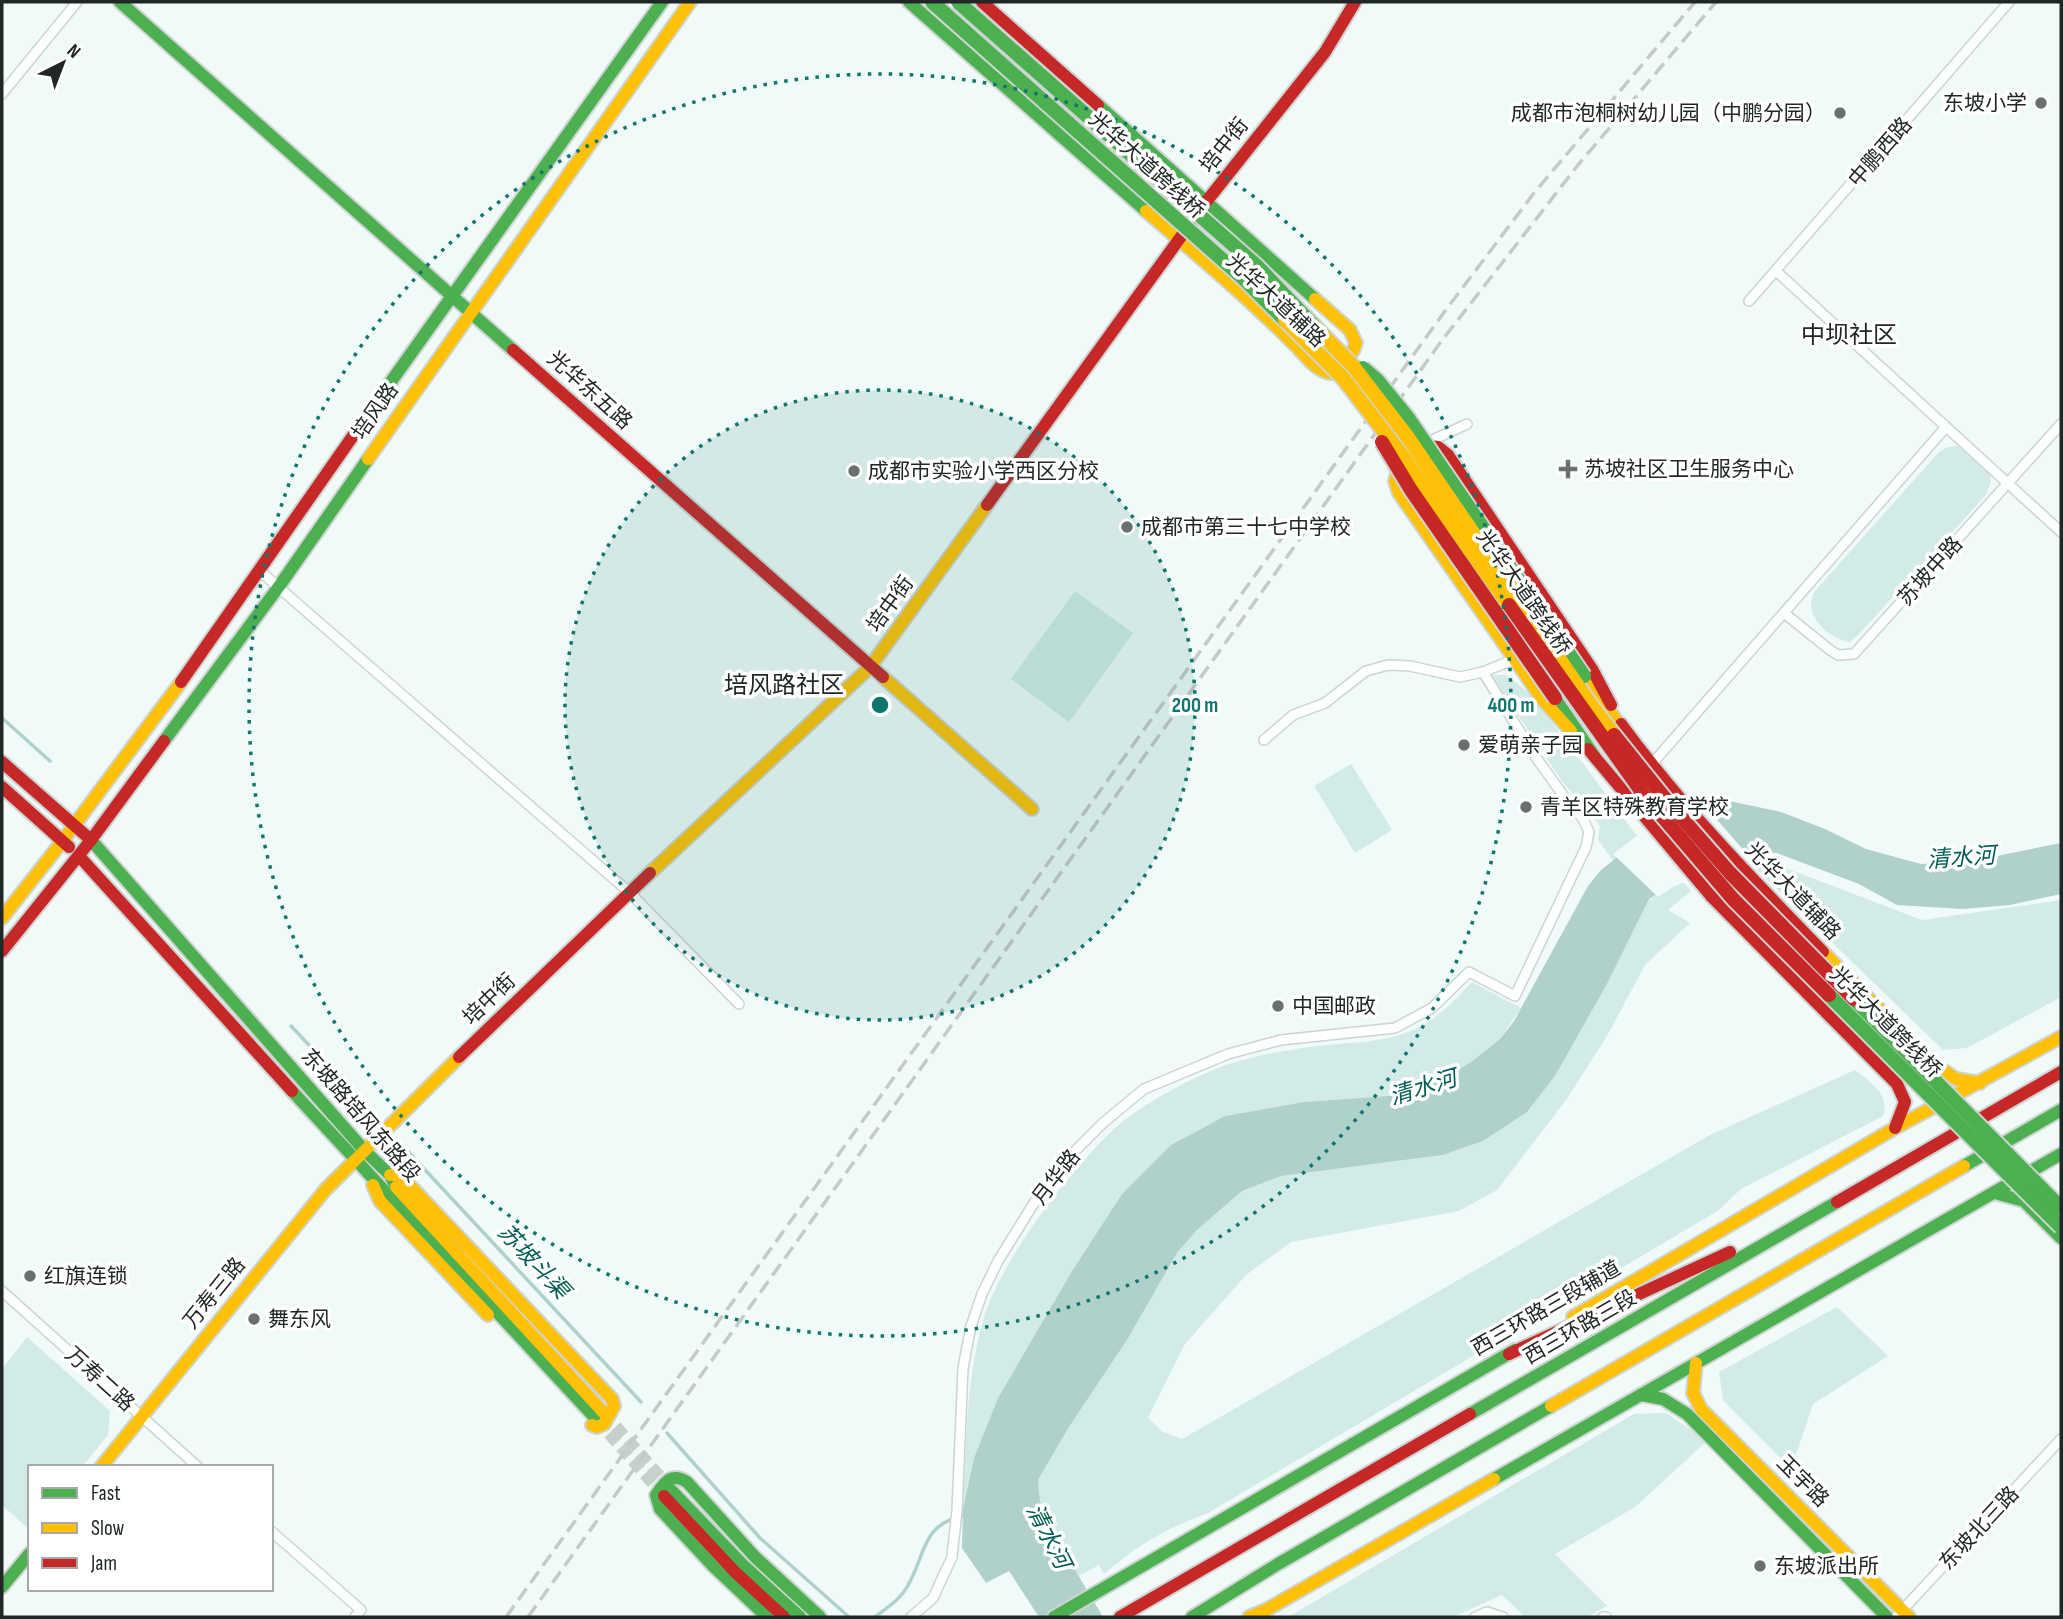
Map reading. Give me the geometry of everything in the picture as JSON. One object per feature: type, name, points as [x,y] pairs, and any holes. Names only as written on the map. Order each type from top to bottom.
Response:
[{"type":"main road","name":"光华东五路","points":[[120,2],[1032,810]]},
{"type":"main road","name":"培风路","points":[[2,918],[64,842],[261,572],[452,296],[617,69],[662,2]]},
{"type":"main road","name":"培风路","points":[[2,951],[91,841],[278,588],[690,2]]},
{"type":"main road","name":"光华大道辅路","points":[[909,2],[1274,323],[1324,373],[1334,373],[1353,351],[1356,343],[1350,330],[982,2]]},
{"type":"main road","name":"光华大道跨线桥","points":[[932,2],[1243,278],[1343,378],[1405,459],[1592,725],[1661,816],[1733,899],[2061,1227]]},
{"type":"main road","name":"光华大道跨线桥","points":[[958,2],[1257,266],[1353,366],[1407,436],[1591,705],[1667,802],[1730,873],[2061,1208]]},
{"type":"main road","name":"培中街","points":[[359,1154],[629,892],[870,667],[1206,202],[1325,52],[1355,2]]},
{"type":"main road","points":[[1306,317],[1377,380],[1408,418],[1625,732]]},
{"type":"main road","points":[[1343,378],[1411,490],[1595,757]]},
{"type":"main road","points":[[1625,732],[1592,669],[1448,456],[1438,447],[1424,444],[1409,453],[1398,465],[1395,481],[1399,493],[1543,700],[1595,757],[1695,879],[1897,1084],[1905,1102],[1895,1128]]},
{"type":"main road","name":"光华大道辅路","points":[[1625,732],[1735,862],[1931,1062],[1956,1079],[1980,1083]]},
{"type":"main road","name":"东坡路培风东路段","points":[[2,762],[91,841],[359,1154],[369,1175],[601,1417],[393,1184],[390,1175],[359,1154],[79,856],[2,787]]},
{"type":"main road","name":"西三环路三段辅道","points":[[1054,1617],[1895,1128],[2061,1037]]},
{"type":"main road","name":"西三环路三段","points":[[1120,1617],[2061,1072]]},
{"type":"main road","points":[[1192,1617],[1290,1557],[2061,1110]]},
{"type":"main road","name":"万寿三路","points":[[103,1465],[326,1189],[359,1154]]},
{"type":"main road","points":[[1251,1617],[2061,1154]]},
{"type":"main road","points":[[369,1175],[380,1201],[590,1424],[597,1427],[604,1424],[614,1406],[612,1399],[409,1183],[400,1175],[390,1175]]},
{"type":"main road","points":[[1995,1193],[2024,1201],[2061,1238]]},
{"type":"main road","points":[[2043,1218],[2061,1208]]},
{"type":"main road","points":[[1509,1354],[1826,1209]]},
{"type":"main road","points":[[1674,1404],[1693,1393],[1696,1363]]},
{"type":"main road","name":"玉宇路","points":[[1693,1393],[1701,1409],[1903,1615]]},
{"type":"main road","name":"玉宇路","points":[[1641,1395],[1663,1399],[1687,1414],[1887,1617]]},
{"type":"main road","points":[[767,1617],[713,1566],[660,1509],[656,1495],[668,1479],[678,1476],[687,1482],[755,1557],[820,1617]]},
{"type":"main road","points":[[784,1617],[735,1572],[668,1493],[800,1617]]},
{"type":"main road","points":[[2,1587],[28,1555]]},
{"type":"street","points":[[2,94],[77,2]]},
{"type":"street","name":"中鹏西路","points":[[1749,301],[2009,2]]},
{"type":"street","points":[[1776,271],[2061,532]]},
{"type":"street","points":[[1424,444],[1467,424]]},
{"type":"street","name":"苏坡中路","points":[[1784,613],[1830,650],[1838,654],[1854,654],[2061,424]]},
{"type":"street","points":[[1651,765],[1946,427]]},
{"type":"street","points":[[261,572],[629,892],[738,1004]]},
{"type":"street","points":[[1264,740],[1293,715],[1325,703],[1366,671],[1388,665],[1410,666],[1460,677],[1483,672],[1515,659]]},
{"type":"street","name":"月华路","points":[[911,1617],[933,1598],[952,1556],[957,1510],[963,1368],[971,1326],[982,1294],[998,1261],[1034,1203],[1065,1161],[1144,1089],[1228,1054],[1281,1040],[1395,1028],[1432,1008],[1469,972],[1515,996],[1586,847],[1589,832],[1583,819],[1537,759],[1483,672]]},
{"type":"street","name":"万寿二路","points":[[2,1290],[196,1465]]},
{"type":"street","name":"东坡北三路","points":[[1903,1615],[2061,1439]]},
{"type":"street","points":[[273,1533],[358,1614]]},
{"type":"street","points":[[1475,1617],[1487,1612],[1503,1617]]},
{"type":"shaded area","points":[[1958,446],[1990,475],[1991,482],[1985,496],[1859,634],[1850,642],[1833,636],[1814,616],[1811,608],[1815,591],[1939,452]]},
{"type":"shaded area","points":[[1075,591],[1133,633],[1069,722],[1011,679]]},
{"type":"shaded area","points":[[1491,675],[1506,675],[1532,695],[1634,832],[1691,891],[1668,910],[1690,923],[1645,965],[1607,1036],[1566,1100],[1497,1190],[1459,1211],[1291,1242],[1246,1275],[1185,1344],[1148,1418],[1163,1432],[1182,1439],[1710,1135],[1855,1070],[1878,1089],[1884,1101],[1883,1116],[1741,1189],[1719,1210],[1208,1513],[1153,1538],[1104,1574],[1099,1565],[1079,1576],[1040,1516],[1038,1480],[1069,1427],[1127,1340],[1177,1253],[1197,1230],[1242,1191],[1281,1176],[1443,1155],[1483,1141],[1527,1112],[1555,1076],[1607,984],[1649,899],[1654,902],[1612,859],[1598,840],[1600,826],[1562,781]]},
{"type":"shaded area","points":[[1351,764],[1392,830],[1355,853],[1314,786]]},
{"type":"shaded area","points":[[1756,857],[1922,920],[2061,900],[2061,997],[1967,1048],[1943,1050],[1749,862]]},
{"type":"shaded area","points":[[1472,982],[1521,1008],[1500,1039],[1471,1062],[1443,1079],[1388,1096],[1304,1102],[1225,1116],[1171,1145],[1122,1194],[1072,1271],[998,1398],[974,1458],[963,1508],[973,1369],[990,1300],[1018,1247],[1056,1194],[1096,1147],[1140,1109],[1208,1072],[1272,1053],[1394,1037],[1423,1025],[1439,1014]]},
{"type":"shaded area","points":[[1837,1307],[1888,1356],[1813,1404],[1791,1469],[1723,1400],[1719,1372]]},
{"type":"shaded area","points":[[27,1337],[110,1411],[108,1435],[84,1465],[28,1465],[28,1528],[2,1505],[2,1369]]},
{"type":"shaded area","points":[[1666,1413],[1707,1441],[1635,1507],[1555,1554],[1607,1606],[1587,1617],[1525,1617],[1502,1595],[1453,1617],[1288,1617],[1634,1414]]},
{"type":"water","name":"清水河","points":[[1696,794],[1781,812],[1866,849],[1921,864],[1972,861],[2061,843],[2061,894],[2010,905],[1963,909],[1897,905],[1859,884],[1777,853],[1744,851],[1671,884],[1649,899],[1607,984],[1555,1076],[1527,1112],[1483,1141],[1443,1155],[1281,1176],[1242,1191],[1197,1230],[1177,1253],[1127,1340],[1069,1427],[1038,1480],[1041,1516],[1103,1617],[1039,1617],[1009,1571],[986,1583],[962,1548],[963,1508],[974,1458],[998,1398],[1072,1271],[1122,1194],[1171,1145],[1225,1116],[1304,1102],[1388,1096],[1443,1079],[1471,1062],[1500,1039],[1514,1021],[1588,886],[1601,870]]},
{"type":"pier","points":[[1693,792],[1747,854],[1673,887],[1658,897],[1613,854]]},
{"type":"waterway","name":"苏坡斗渠","points":[[2,718],[50,761]]},
{"type":"waterway","name":"苏坡斗渠","points":[[291,1026],[359,1098]]},
{"type":"waterway","name":"苏坡斗渠","points":[[401,1144],[641,1402]]},
{"type":"waterway","name":"苏坡斗渠","points":[[667,1433],[760,1538],[849,1617]]},
{"type":"waterway","name":"苏坡斗渠","points":[[875,1617],[904,1592],[932,1533],[951,1519],[966,1515]]},
{"type":"tunnel","points":[[604,1413],[671,1489]]},
{"type":"tunnel","points":[[597,1420],[664,1496]]},
{"type":"railway","points":[[506,1617],[1445,311],[1534,193],[1695,2]]},
{"type":"railway","points":[[528,1617],[1440,343],[1578,165],[1716,2]]},
{"type":"traffic: fast","points":[[120,2],[513,350]]},
{"type":"traffic: fast","points":[[385,390],[662,2]]},
{"type":"traffic: fast","points":[[909,2],[1146,211]]},
{"type":"traffic: fast","points":[[932,2],[1243,278],[1285,320]]},
{"type":"traffic: fast","points":[[958,2],[1257,266],[1316,328]]},
{"type":"traffic: fast","points":[[1098,105],[1315,299]]},
{"type":"traffic: fast","points":[[1363,368],[1377,380],[1408,418],[1584,676]]},
{"type":"traffic: fast","points":[[164,741],[280,585],[368,459]]},
{"type":"traffic: fast","points":[[1555,698],[1595,757]]},
{"type":"traffic: fast","points":[[91,840],[364,1150],[390,1175],[396,1187]]},
{"type":"traffic: fast","points":[[1829,995],[2061,1227]]},
{"type":"traffic: fast","points":[[1854,999],[2061,1208]]},
{"type":"traffic: fast","points":[[292,1091],[597,1420]]},
{"type":"traffic: fast","points":[[1964,1166],[2061,1110]]},
{"type":"traffic: fast","points":[[1494,1479],[2061,1154]]},
{"type":"traffic: fast","points":[[1995,1193],[2024,1201],[2061,1238]]},
{"type":"traffic: fast","points":[[1470,1414],[1837,1202]]},
{"type":"traffic: fast","points":[[1054,1617],[1515,1350]]},
{"type":"traffic: fast","points":[[1641,1395],[1663,1399],[1687,1414],[1887,1617]]},
{"type":"traffic: fast","points":[[1192,1617],[1278,1564],[1551,1406]]},
{"type":"traffic: fast","points":[[767,1617],[713,1566],[660,1509],[656,1495],[669,1480],[677,1478],[687,1482],[755,1557],[820,1617]]},
{"type":"traffic: fast","points":[[671,1490],[743,1565],[800,1617]]},
{"type":"traffic: fast","points":[[2,1587],[28,1555]]},
{"type":"traffic: slow","points":[[368,459],[690,2]]},
{"type":"traffic: slow","points":[[1146,211],[1241,294],[1313,364],[1323,371],[1334,373],[1353,351],[1356,343],[1350,330],[1315,299]]},
{"type":"traffic: slow","points":[[1285,320],[1343,378],[1405,459],[1509,605]]},
{"type":"traffic: slow","points":[[1316,328],[1353,366],[1407,436],[1614,735]]},
{"type":"traffic: slow","points":[[1400,464],[1395,481],[1399,493],[1543,700],[1571,731]]},
{"type":"traffic: slow","points":[[650,873],[870,667],[987,505]]},
{"type":"traffic: slow","points":[[1584,676],[1625,732]]},
{"type":"traffic: slow","points":[[883,677],[1032,809]]},
{"type":"traffic: slow","points":[[2,918],[181,682]]},
{"type":"traffic: slow","points":[[1823,952],[1931,1062],[1956,1079],[1980,1083]]},
{"type":"traffic: slow","points":[[1573,1317],[1895,1128],[2061,1037]]},
{"type":"traffic: slow","points":[[103,1465],[326,1189],[459,1057]]},
{"type":"traffic: slow","points":[[1551,1406],[1964,1166]]},
{"type":"traffic: slow","points":[[390,1175],[400,1175],[612,1399],[614,1406],[604,1424],[597,1427],[592,1425]]},
{"type":"traffic: slow","points":[[373,1185],[380,1201],[488,1315]]},
{"type":"traffic: slow","points":[[396,1187],[604,1413]]},
{"type":"traffic: slow","points":[[1696,1363],[1693,1393],[1701,1409],[1909,1617]]},
{"type":"traffic: slow","points":[[1259,1614],[1494,1479]]},
{"type":"traffic: slow","points":[[1249,1617],[1266,1610]]},
{"type":"traffic: jam","points":[[982,2],[1098,105]]},
{"type":"traffic: jam","points":[[987,505],[1206,202],[1325,52],[1355,2]]},
{"type":"traffic: jam","points":[[513,350],[883,677]]},
{"type":"traffic: jam","points":[[181,682],[385,390]]},
{"type":"traffic: jam","points":[[1382,442],[1411,490],[1555,698]]},
{"type":"traffic: jam","points":[[1421,445],[1438,447],[1448,455],[1592,669],[1611,705]]},
{"type":"traffic: jam","points":[[1509,605],[1644,795],[1733,899],[1829,995]]},
{"type":"traffic: jam","points":[[1621,724],[1693,813],[1823,952]]},
{"type":"traffic: jam","points":[[1614,735],[1730,873],[1854,999]]},
{"type":"traffic: jam","points":[[2,951],[91,840],[164,741]]},
{"type":"traffic: jam","points":[[1588,749],[1711,896],[1897,1084],[1905,1102],[1895,1128]]},
{"type":"traffic: jam","points":[[2,762],[91,840]]},
{"type":"traffic: jam","points":[[2,787],[69,847]]},
{"type":"traffic: jam","points":[[79,856],[292,1091]]},
{"type":"traffic: jam","points":[[459,1057],[650,873]]},
{"type":"traffic: jam","points":[[1837,1202],[2061,1072]]},
{"type":"traffic: jam","points":[[1509,1354],[1730,1252]]},
{"type":"traffic: jam","points":[[1120,1617],[1470,1414]]},
{"type":"traffic: jam","points":[[664,1496],[735,1572],[784,1617]]},
{"type":"place","name":"东坡小学","points":[[2041,103]]},
{"type":"place","name":"成都市泡桐树幼儿园（中鹏分园）","points":[[1840,113]]},
{"type":"place","name":"苏坡社区卫生服务中心","points":[[1568,469]]},
{"type":"place","name":"成都市实验小学西区分校","points":[[854,471]]},
{"type":"place","name":"成都市第三十七中学校","points":[[1127,527]]},
{"type":"place","name":"爱萌亲子园","points":[[1464,745]]},
{"type":"place","name":"青羊区特殊教育学校","points":[[1526,807]]},
{"type":"place","name":"中国邮政","points":[[1278,1006]]},
{"type":"place","name":"红旗连锁","points":[[30,1276]]},
{"type":"place","name":"舞东风","points":[[254,1319]]},
{"type":"place","name":"东坡派出所","points":[[1760,1566]]},
{"type":"district","name":"中坝社区","points":[[1849,335]]},
{"type":"district","name":"培风路社区","points":[[784,685]]}]
